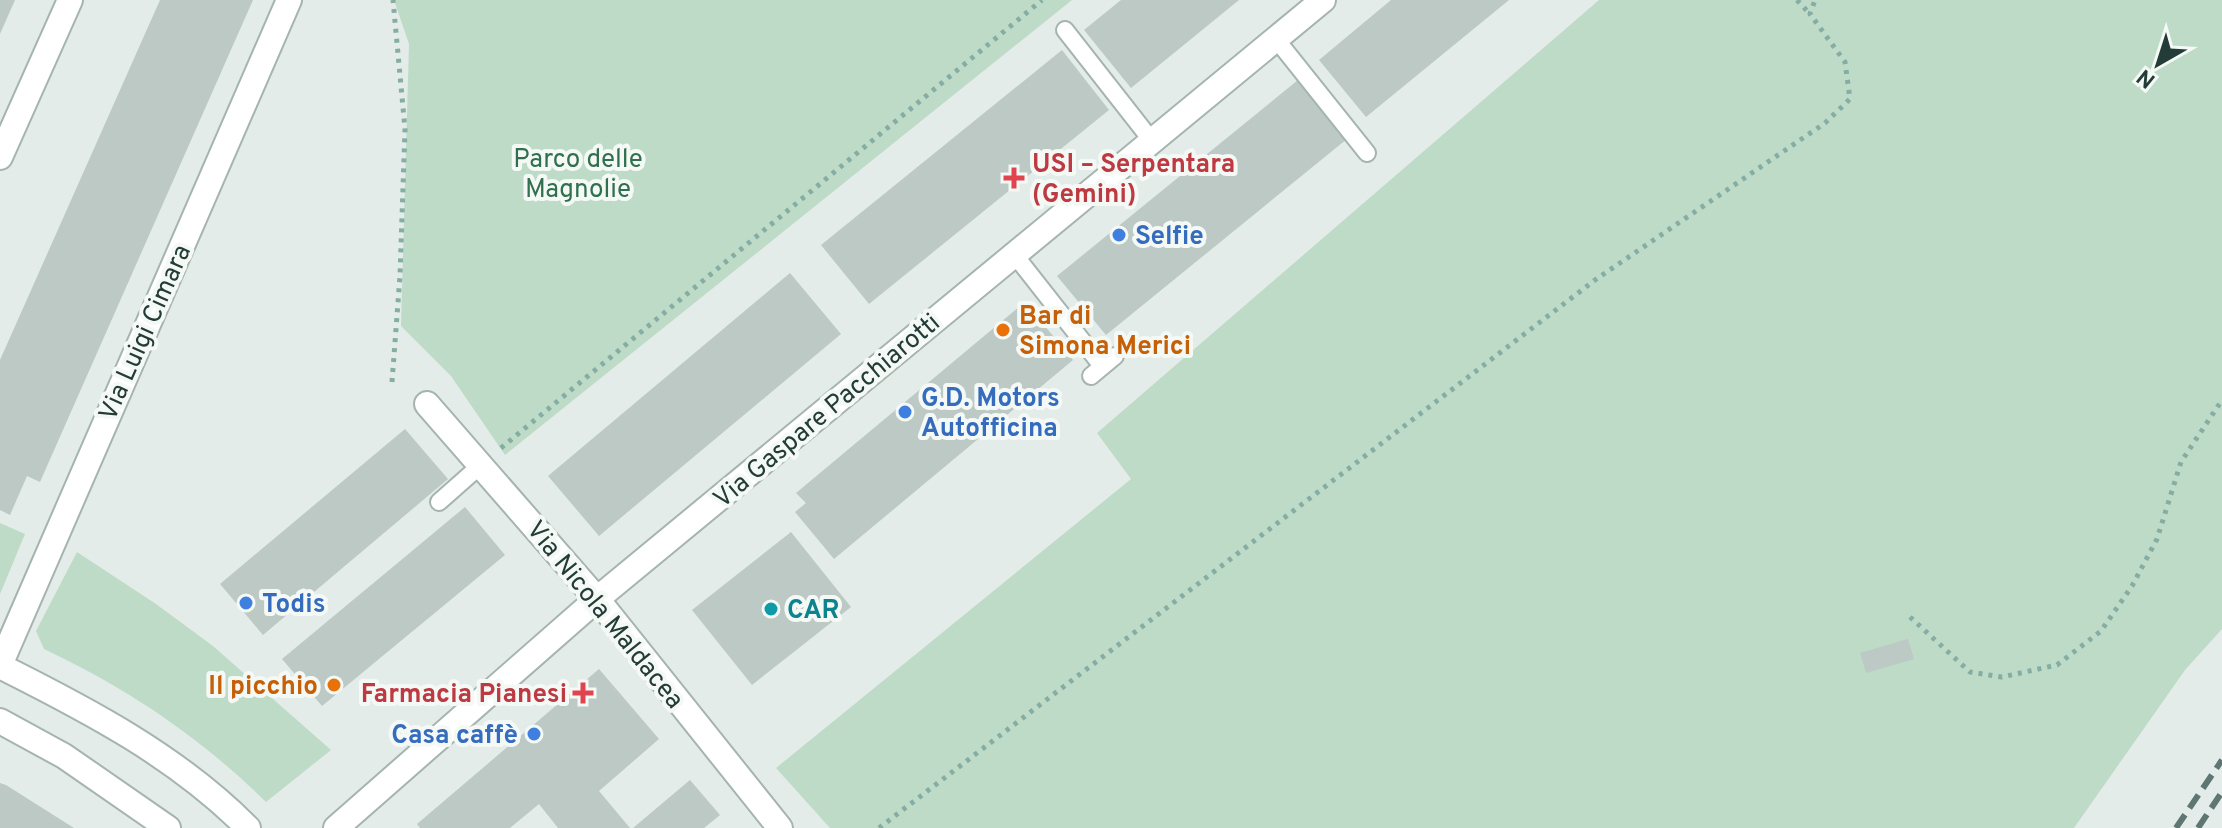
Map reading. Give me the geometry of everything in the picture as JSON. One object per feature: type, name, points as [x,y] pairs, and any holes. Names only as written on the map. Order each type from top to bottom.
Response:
[{"type":"street","points":[[0,157],[70,0]]},
{"type":"street","name":"Via Luigi Cimara","points":[[0,666],[289,0]]},
{"type":"street","name":"Via Gaspare Pacchiarotti","points":[[336,828],[597,599],[1323,0]]},
{"type":"street","name":"Via Nicola Maldacea","points":[[427,404],[597,599],[780,828]]},
{"type":"street","points":[[0,666],[139,742],[201,786],[248,828]]},
{"type":"street","points":[[0,721],[64,756],[168,828]]},
{"type":"lane","points":[[1065,30],[1152,141]]},
{"type":"lane","points":[[1276,39],[1367,153]]},
{"type":"lane","points":[[1014,254],[1103,366]]},
{"type":"lane","points":[[439,502],[482,464]]},
{"type":"path","points":[[392,382],[400,276],[405,129],[393,0]]},
{"type":"path","points":[[482,464],[1042,0]]},
{"type":"path","points":[[879,828],[1595,280],[1825,123],[1850,99],[1845,62],[1797,0]]},
{"type":"path","points":[[1810,14],[1815,0]]},
{"type":"path","points":[[1910,617],[1970,672],[2002,677],[2057,665],[2101,631],[2132,586],[2157,539],[2181,462],[2222,400]]},
{"type":"green space","name":"Parco delle Magnolie","points":[[394,0],[1072,0],[505,455],[451,376],[401,326],[409,44]]},
{"type":"green space","points":[[1599,0],[2222,0],[2222,629],[2185,670],[2074,828],[830,828],[776,768],[1131,479],[1097,433]]},
{"type":"green space","points":[[0,523],[25,534],[0,594]]},
{"type":"green space","points":[[77,552],[213,646],[331,750],[266,802],[189,735],[133,697],[44,649],[36,631]]},
{"type":"building","points":[[0,0],[15,0],[0,34]]},
{"type":"building","points":[[160,0],[253,0],[40,482],[27,476],[10,515],[0,510],[0,360]]},
{"type":"building","points":[[1121,0],[1239,0],[1131,88],[1084,30]]},
{"type":"building","points":[[1391,0],[1509,0],[1366,117],[1319,60]]},
{"type":"building","points":[[1062,50],[1109,110],[869,304],[821,245]]},
{"type":"building","points":[[1298,80],[1347,139],[1106,335],[1057,276]]},
{"type":"building","points":[[790,273],[841,334],[599,536],[548,476]]},
{"type":"building","points":[[1025,302],[1073,360],[834,559],[795,512],[806,503],[796,493]]},
{"type":"building","points":[[405,429],[448,479],[263,635],[220,584]]},
{"type":"building","points":[[465,507],[505,555],[322,706],[282,659]]},
{"type":"building","name":"CAR","points":[[791,532],[851,607],[752,685],[692,610]]},
{"type":"building","points":[[1908,639],[1914,659],[1866,673],[1860,653]]},
{"type":"building","points":[[599,669],[659,739],[599,791],[630,828],[558,828],[539,804],[510,828],[420,828],[417,824]]},
{"type":"building","points":[[690,780],[720,815],[704,828],[633,828]]},
{"type":"building","points":[[0,783],[6,785],[74,828],[0,828]]},
{"type":"railway","points":[[2176,828],[2222,760]]},
{"type":"railway","points":[[2198,828],[2222,792]]},
{"type":"place","name":"USI – Serpentara (Gemini)","points":[[1014,178]]},
{"type":"place","name":"Selfie","points":[[1119,235]]},
{"type":"place","name":"Bar di Simona Merici","points":[[1003,330]]},
{"type":"place","name":"G.D. Motors Autofficina","points":[[905,412]]},
{"type":"place","name":"Todis","points":[[246,603]]},
{"type":"place","name":"CAR","points":[[771,609]]},
{"type":"place","name":"Il picchio","points":[[334,685]]},
{"type":"place","name":"Farmacia Pianesi","points":[[583,693]]},
{"type":"place","name":"Casa caffè","points":[[534,734]]}]
